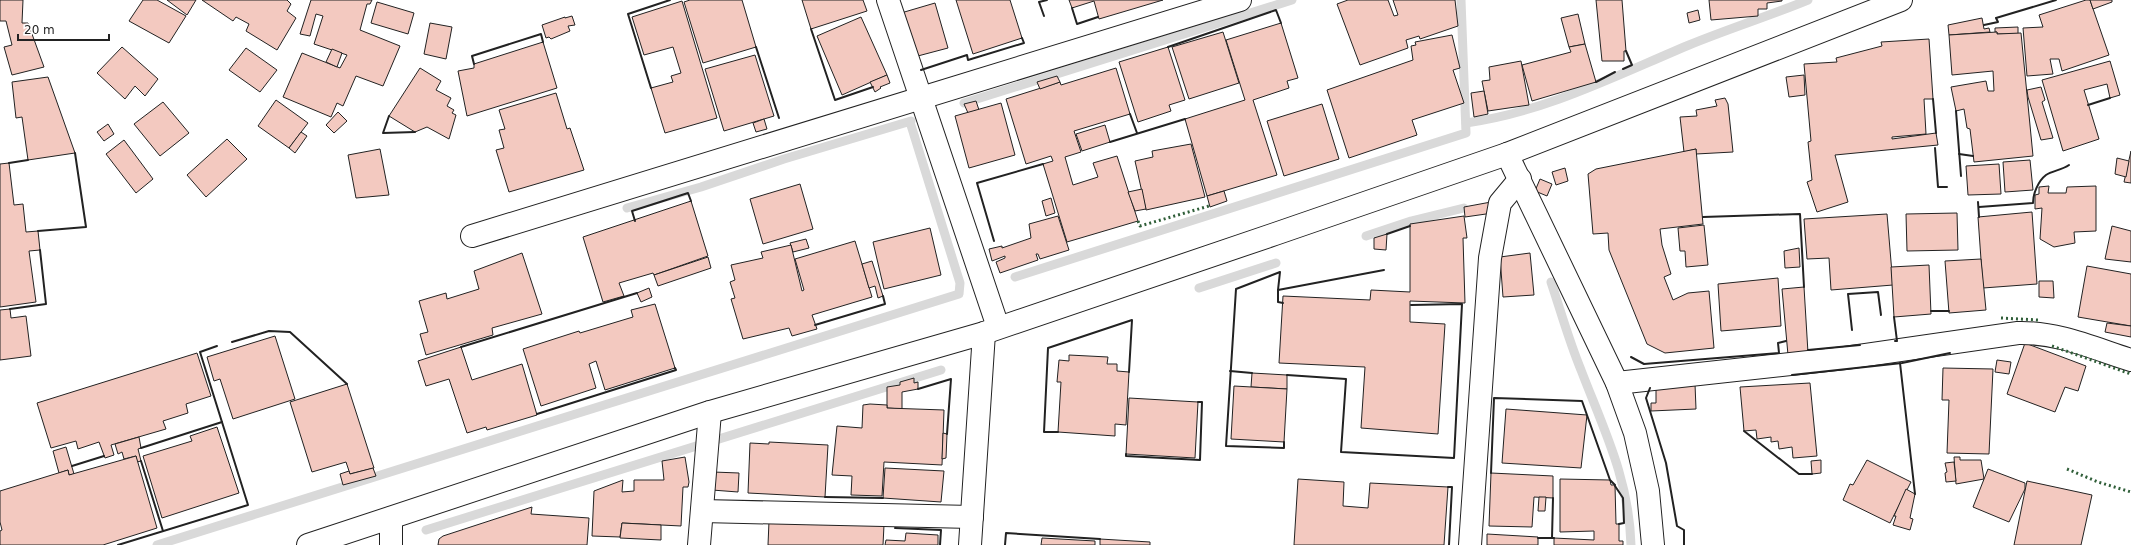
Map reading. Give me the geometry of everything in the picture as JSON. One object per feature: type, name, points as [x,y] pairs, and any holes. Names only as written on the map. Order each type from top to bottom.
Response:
[{"type":"street","points":[[888,0],[921,98],[991,330],[970,545]]},
{"type":"street","points":[[472,236],[1240,0]]},
{"type":"street","points":[[308,545],[710,412],[991,330],[1507,154],[1901,0]]},
{"type":"street","points":[[1507,154],[1617,383],[1635,433],[1648,491],[1653,545]]},
{"type":"street","points":[[1470,545],[1490,258],[1500,203],[1520,179]]},
{"type":"street","points":[[1617,383],[1845,358],[2018,333],[2039,332],[2058,336],[2131,360]]},
{"type":"street","points":[[699,545],[710,412]]},
{"type":"street","points":[[702,511],[972,517]]},
{"type":"street","points":[[391,518],[391,545]]},
{"type":"building","points":[[0,0],[23,0],[22,23],[28,23],[44,67],[12,75],[4,47],[12,45],[6,21],[0,21]]},
{"type":"building","points":[[143,0],[157,0],[186,16],[169,43],[129,21]]},
{"type":"building","points":[[167,0],[196,0],[187,15]]},
{"type":"building","points":[[202,0],[287,0],[291,4],[287,11],[296,18],[277,50],[246,31],[249,24],[236,17],[233,21]]},
{"type":"building","points":[[311,0],[372,0],[370,4],[367,4],[360,30],[400,46],[383,86],[356,76],[343,106],[337,103],[331,117],[283,97],[302,53],[340,68],[347,55],[314,44],[323,16],[316,14],[310,36],[300,34]]},
{"type":"building","points":[[690,0],[742,0],[756,47],[703,63],[684,2]]},
{"type":"building","points":[[802,0],[863,0],[867,11],[811,29]]},
{"type":"building","points":[[956,0],[1010,0],[1022,38],[973,54]]},
{"type":"building","points":[[1069,0],[1163,0],[1099,19],[1094,1],[1072,8]]},
{"type":"building","points":[[1348,0],[1388,0],[1394,16],[1398,15],[1393,0],[1455,0],[1458,26],[1420,39],[1419,36],[1406,40],[1408,48],[1360,65],[1337,4]]},
{"type":"building","points":[[1596,0],[1622,0],[1626,51],[1624,51],[1624,61],[1602,61]]},
{"type":"building","points":[[1709,0],[1782,1],[1767,3],[1767,9],[1758,9],[1758,16],[1711,20]]},
{"type":"building","points":[[2090,0],[2109,55],[2062,71],[2059,59],[2050,59],[2053,74],[2027,76],[2023,28],[2043,27],[2039,15]]},
{"type":"building","points":[[2090,0],[2112,0],[2112,2],[2093,9]]},
{"type":"building","points":[[682,1],[717,118],[665,133],[651,88],[673,82],[671,76],[681,73],[673,47],[644,55],[632,17]]},
{"type":"building","points":[[377,2],[414,13],[408,34],[371,23]]},
{"type":"building","points":[[935,3],[948,48],[914,57],[901,13]]},
{"type":"building","points":[[1698,10],[1700,20],[1689,23],[1687,13]]},
{"type":"building","points":[[1578,14],[1585,44],[1569,47],[1561,18]]},
{"type":"building","points":[[572,16],[575,25],[568,26],[570,31],[551,39],[549,37],[546,38],[542,25]]},
{"type":"building","points":[[861,17],[887,75],[842,95],[817,36]]},
{"type":"building","points":[[1982,18],[1984,29],[1989,28],[1990,32],[1949,35],[1948,25]]},
{"type":"building","points":[[430,23],[452,27],[446,59],[424,54]]},
{"type":"building","points":[[1281,23],[1298,78],[1287,81],[1289,88],[1253,100],[1277,175],[1207,196],[1185,119],[1245,100],[1226,40]]},
{"type":"building","points":[[2018,27],[2018,34],[1997,34],[1997,32],[1995,32],[1995,28]]},
{"type":"building","points":[[1223,32],[1239,83],[1189,99],[1172,47]]},
{"type":"building","points":[[1997,32],[1997,34],[2021,33],[2033,156],[1974,162],[1970,129],[1967,128],[1964,109],[1956,111],[1951,87],[1986,81],[1988,91],[1994,91],[1993,71],[1952,75],[1949,35]]},
{"type":"building","points":[[1452,35],[1460,68],[1453,70],[1464,103],[1412,120],[1417,135],[1349,158],[1327,90],[1413,60],[1411,46],[1416,45],[1415,42]]},
{"type":"building","points":[[1929,39],[1933,99],[1924,99],[1926,134],[1892,137],[1892,139],[1936,133],[1938,145],[1835,155],[1848,202],[1817,212],[1807,182],[1812,180],[1808,142],[1811,141],[1804,64],[1837,62],[1836,58],[1882,46],[1881,42]]},
{"type":"building","points":[[543,42],[557,88],[467,116],[458,71],[474,68],[474,64]]},
{"type":"building","points":[[1585,44],[1596,82],[1532,101],[1522,65],[1571,52],[1569,47]]},
{"type":"building","points":[[122,47],[158,79],[145,96],[135,86],[125,99],[97,73]]},
{"type":"building","points":[[1168,47],[1185,100],[1169,105],[1171,111],[1138,122],[1119,62]]},
{"type":"building","points":[[246,48],[277,70],[260,92],[229,70]]},
{"type":"building","points":[[332,49],[342,53],[337,67],[326,62]]},
{"type":"building","points":[[755,55],[774,116],[724,131],[705,69]]},
{"type":"building","points":[[1521,61],[1529,105],[1488,111],[1482,81],[1490,80],[1489,67]]},
{"type":"building","points":[[2110,61],[2120,95],[2110,98],[2107,84],[2084,90],[2099,139],[2063,151],[2042,80]]},
{"type":"building","points":[[420,68],[441,81],[436,90],[451,98],[447,106],[454,110],[452,113],[456,115],[449,139],[427,127],[415,132],[389,116]]},
{"type":"building","points":[[1116,68],[1130,114],[1074,131],[1081,152],[1065,157],[1073,185],[1098,177],[1093,163],[1117,156],[1138,221],[1067,242],[1043,164],[1053,161],[1051,156],[1026,164],[1006,99],[1060,82],[1061,85]]},
{"type":"building","points":[[887,75],[890,83],[880,87],[881,88],[875,92],[870,82]]},
{"type":"building","points":[[1804,75],[1805,95],[1789,97],[1786,77]]},
{"type":"building","points":[[1057,76],[1060,82],[1040,89],[1037,82]]},
{"type":"building","points":[[48,77],[75,153],[28,160],[22,117],[16,118],[12,82]]},
{"type":"building","points":[[2041,87],[2045,100],[2042,102],[2053,138],[2041,140],[2027,90]]},
{"type":"building","points":[[1484,91],[1488,114],[1474,117],[1471,93]]},
{"type":"building","points":[[556,93],[567,129],[570,128],[584,170],[509,192],[496,150],[504,148],[499,130],[505,129],[499,110]]},
{"type":"building","points":[[1725,98],[1728,104],[1733,152],[1696,154],[1696,149],[1684,152],[1680,117],[1697,116],[1696,110],[1717,106],[1715,100]]},
{"type":"building","points":[[276,100],[308,123],[289,148],[258,126]]},
{"type":"building","points":[[976,101],[979,110],[968,113],[964,104]]},
{"type":"building","points":[[163,102],[189,133],[160,156],[134,124]]},
{"type":"building","points":[[1001,103],[1015,155],[969,168],[955,116]]},
{"type":"building","points":[[1322,104],[1339,159],[1284,176],[1267,121]]},
{"type":"building","points":[[338,112],[347,121],[334,133],[326,125]]},
{"type":"building","points":[[764,119],[767,129],[756,132],[753,123]]},
{"type":"building","points":[[108,124],[114,134],[104,141],[97,132]]},
{"type":"building","points":[[1105,125],[1110,142],[1082,151],[1076,134]]},
{"type":"building","points":[[301,132],[307,136],[295,153],[289,148]]},
{"type":"building","points":[[227,139],[247,159],[206,197],[187,175]]},
{"type":"building","points":[[124,140],[153,179],[136,193],[106,154]]},
{"type":"building","points":[[1191,144],[1205,197],[1146,210],[1135,161],[1153,157],[1152,151]]},
{"type":"building","points":[[380,149],[389,195],[356,198],[348,155]]},
{"type":"building","points":[[1696,149],[1703,224],[1660,229],[1662,245],[1671,274],[1664,277],[1673,300],[1688,293],[1709,291],[1714,348],[1665,353],[1647,344],[1609,250],[1608,233],[1593,234],[1588,174],[1596,169]]},
{"type":"building","points":[[2131,151],[2131,183],[2124,182]]},
{"type":"building","points":[[2117,158],[2129,161],[2126,177],[2115,174]]},
{"type":"building","points":[[2030,160],[2033,190],[2005,192],[2003,162]]},
{"type":"building","points":[[9,163],[14,205],[23,204],[26,232],[38,231],[40,250],[29,251],[36,302],[0,307],[0,164]]},
{"type":"building","points":[[1999,164],[2001,194],[1968,195],[1966,166]]},
{"type":"building","points":[[1565,168],[1568,181],[1556,185],[1552,172]]},
{"type":"building","points":[[1540,179],[1552,184],[1547,196],[1535,191]]},
{"type":"building","points":[[800,184],[813,229],[763,244],[750,199]]},
{"type":"building","points":[[2049,186],[2048,193],[2066,193],[2067,187],[2096,186],[2096,231],[2074,232],[2075,243],[2054,247],[2040,239],[2042,208],[2035,209],[2035,195],[2039,194],[2039,187]]},
{"type":"building","points":[[1142,189],[1146,209],[1135,211],[1128,192]]},
{"type":"building","points":[[1224,191],[1227,201],[1210,207],[1207,196]]},
{"type":"building","points":[[1051,198],[1055,213],[1046,216],[1042,201]]},
{"type":"building","points":[[691,201],[708,256],[654,275],[653,273],[619,283],[624,296],[603,302],[583,237]]},
{"type":"building","points":[[1491,202],[1493,213],[1465,217],[1464,207]]},
{"type":"building","points":[[2032,212],[2037,284],[1983,288],[1978,217]]},
{"type":"building","points":[[1957,213],[1958,250],[1907,251],[1906,214]]},
{"type":"building","points":[[1887,214],[1893,285],[1831,290],[1829,258],[1807,259],[1804,219]]},
{"type":"building","points":[[1058,216],[1069,250],[1040,259],[1038,254],[1036,254],[1038,260],[1000,273],[996,262],[1005,258],[1005,256],[992,261],[989,249],[1002,246],[1002,248],[1031,238],[1029,224]]},
{"type":"building","points":[[1464,216],[1467,238],[1463,238],[1465,303],[1410,301],[1410,322],[1445,324],[1438,434],[1361,428],[1365,367],[1279,363],[1283,296],[1370,300],[1371,290],[1410,292],[1410,224]]},
{"type":"building","points":[[1704,225],[1708,265],[1686,267],[1685,251],[1680,251],[1678,228]]},
{"type":"building","points":[[2112,226],[2131,231],[2131,262],[2105,259]]},
{"type":"building","points":[[930,228],[941,275],[884,289],[873,242]]},
{"type":"building","points":[[1387,234],[1386,250],[1374,249],[1374,238]]},
{"type":"building","points":[[806,239],[809,248],[793,252],[790,243]]},
{"type":"building","points":[[855,241],[872,297],[812,315],[817,329],[792,336],[789,328],[743,339],[731,299],[735,298],[730,282],[735,280],[731,265],[763,258],[761,252],[791,245],[802,291],[804,290],[795,259]]},
{"type":"building","points":[[1799,248],[1800,267],[1785,268],[1784,251]]},
{"type":"building","points":[[522,253],[542,314],[492,328],[493,335],[426,355],[420,334],[428,332],[419,301],[446,293],[447,299],[479,289],[474,271]]},
{"type":"building","points":[[1530,253],[1534,295],[1503,297],[1500,257]]},
{"type":"building","points":[[708,257],[711,268],[658,286],[654,275]]},
{"type":"building","points":[[1981,259],[1986,310],[1949,313],[1945,261]]},
{"type":"building","points":[[872,261],[883,296],[878,298],[875,286],[869,288],[862,264]]},
{"type":"building","points":[[1929,265],[1931,314],[1894,317],[1891,267]]},
{"type":"building","points":[[2087,266],[2131,274],[2131,326],[2078,317]]},
{"type":"building","points":[[1778,278],[1781,326],[1721,331],[1718,284]]},
{"type":"building","points":[[2039,281],[2053,281],[2054,298],[2039,297]]},
{"type":"building","points":[[1804,287],[1808,353],[1788,355],[1782,289]]},
{"type":"building","points":[[649,288],[652,297],[641,302],[637,293]]},
{"type":"building","points":[[655,304],[675,368],[605,390],[596,361],[589,364],[596,388],[541,406],[523,349],[579,331],[580,333],[633,317],[631,310]]},
{"type":"building","points":[[10,309],[11,318],[26,316],[31,356],[0,360],[0,310]]},
{"type":"building","points":[[2107,323],[2131,326],[2131,337],[2105,332]]},
{"type":"building","points":[[275,336],[295,399],[233,419],[220,379],[214,381],[207,357]]},
{"type":"building","points":[[2025,343],[2086,366],[2078,391],[2065,387],[2055,412],[2007,394]]},
{"type":"building","points":[[461,347],[472,380],[522,364],[537,415],[487,430],[486,427],[467,433],[449,379],[426,386],[418,361]]},
{"type":"building","points":[[197,353],[211,396],[186,404],[188,413],[163,421],[166,429],[111,445],[114,455],[105,458],[99,442],[78,449],[76,441],[51,448],[37,403]]},
{"type":"building","points":[[1069,355],[1108,357],[1107,364],[1117,364],[1117,371],[1129,372],[1126,425],[1115,424],[1115,436],[1058,432],[1061,382],[1057,382],[1059,360],[1069,361]]},
{"type":"building","points":[[1997,360],[2011,362],[2009,374],[1995,372]]},
{"type":"building","points":[[1943,368],[1993,369],[1989,454],[1947,453],[1949,400],[1942,400]]},
{"type":"building","points":[[1252,373],[1287,375],[1287,389],[1251,387]]},
{"type":"building","points":[[914,378],[914,383],[918,382],[918,389],[902,392],[902,409],[887,408],[887,387],[900,385],[900,382]]},
{"type":"building","points":[[1810,383],[1817,456],[1793,458],[1792,447],[1779,449],[1778,441],[1771,442],[1771,437],[1757,439],[1756,430],[1744,431],[1740,387]]},
{"type":"building","points":[[347,384],[374,468],[350,474],[346,462],[312,472],[290,402]]},
{"type":"building","points":[[1695,384],[1696,409],[1651,411],[1651,403],[1656,403],[1656,388]]},
{"type":"building","points":[[1234,386],[1287,389],[1284,442],[1231,439]]},
{"type":"building","points":[[1129,398],[1198,402],[1195,458],[1126,454]]},
{"type":"building","points":[[863,405],[887,405],[887,408],[944,410],[942,465],[884,462],[882,496],[851,495],[852,476],[832,475],[837,426],[862,428]]},
{"type":"building","points":[[1506,409],[1587,415],[1581,468],[1502,463]]},
{"type":"building","points":[[217,427],[239,493],[162,518],[143,456],[192,441],[190,436]]},
{"type":"building","points":[[943,433],[947,434],[946,458],[942,459]]},
{"type":"building","points":[[139,437],[141,448],[138,449],[141,461],[137,462],[136,456],[124,459],[122,452],[118,454],[115,444]]},
{"type":"building","points":[[769,442],[828,445],[825,497],[748,493],[750,443],[769,444]]},
{"type":"building","points":[[66,447],[74,474],[69,475],[68,470],[59,473],[53,451]]},
{"type":"building","points":[[136,456],[157,528],[103,545],[0,545],[0,531],[2,530],[0,522],[0,491],[68,470],[69,475]]},
{"type":"building","points":[[685,457],[689,482],[688,487],[683,487],[681,526],[622,523],[620,537],[592,536],[594,491],[623,480],[622,492],[634,491],[634,480],[664,480],[662,461]]},
{"type":"building","points":[[1954,457],[1960,457],[1960,460],[1981,460],[1984,479],[1956,484]]},
{"type":"building","points":[[1821,460],[1821,473],[1812,474],[1811,461]]},
{"type":"building","points":[[1867,460],[1911,482],[1890,523],[1843,500],[1850,484],[1853,485]]},
{"type":"building","points":[[1954,462],[1956,481],[1946,482],[1945,473],[1947,472],[1945,463]]},
{"type":"building","points":[[373,468],[376,476],[343,485],[340,474],[349,471],[350,474]]},
{"type":"building","points":[[885,468],[944,471],[941,502],[883,498]]},
{"type":"building","points":[[1988,469],[2025,483],[2025,489],[2009,522],[1973,507]]},
{"type":"building","points":[[713,472],[739,473],[738,492],[712,490]]},
{"type":"building","points":[[1491,473],[1553,476],[1553,498],[1534,497],[1532,527],[1489,526]]},
{"type":"building","points":[[1298,479],[1344,482],[1343,506],[1368,508],[1370,483],[1448,487],[1444,545],[1294,545]]},
{"type":"building","points":[[1560,479],[1610,480],[1611,485],[1615,485],[1616,524],[1619,524],[1619,541],[1623,541],[1623,545],[1554,545],[1554,538],[1594,540],[1594,531],[1560,532]]},
{"type":"building","points":[[2027,481],[2092,495],[2081,545],[2014,545]]},
{"type":"building","points":[[1906,489],[1915,494],[1910,518],[1913,519],[1910,530],[1893,525],[1896,516],[1894,516]]},
{"type":"building","points":[[1539,497],[1546,497],[1545,511],[1538,511]]},
{"type":"building","points":[[532,507],[531,514],[589,518],[587,545],[438,545],[439,539],[443,536]]},
{"type":"building","points":[[769,521],[884,525],[883,545],[768,545]]},
{"type":"building","points":[[622,523],[661,525],[661,540],[620,538]]},
{"type":"building","points":[[906,533],[938,535],[938,545],[885,545],[886,540],[905,541]]},
{"type":"building","points":[[1487,534],[1538,537],[1538,545],[1487,545]]},
{"type":"building","points":[[1042,538],[1095,541],[1095,545],[1041,545]]},
{"type":"building","points":[[1100,539],[1150,542],[1150,545],[1100,545]]},
{"type":"waterway","points":[[964,103],[1292,0]]},
{"type":"waterway","points":[[1015,277],[1466,133],[1461,0]]},
{"type":"waterway","points":[[1466,123],[1524,111],[1552,102],[1704,39],[1808,0]]},
{"type":"waterway","points":[[627,208],[701,187],[784,159],[911,121]]},
{"type":"waterway","points":[[157,545],[959,294],[960,283],[910,122]]},
{"type":"waterway","points":[[1366,236],[1411,221],[1464,208]]},
{"type":"waterway","points":[[1199,288],[1276,263]]},
{"type":"waterway","points":[[1551,282],[1573,348],[1614,455],[1626,498],[1631,545]]},
{"type":"waterway","points":[[426,530],[941,370]]},
{"type":"hedge","points":[[1138,221],[1140,226],[1209,206]]},
{"type":"hedge","points":[[2001,318],[2038,320]]},
{"type":"hedge","points":[[2052,346],[2131,374]]},
{"type":"hedge","points":[[2067,469],[2098,482],[2131,492]]},
{"type":"wall","points":[[651,88],[628,14],[670,0]]},
{"type":"wall","points":[[1044,16],[1039,2],[1047,0]]},
{"type":"wall","points":[[1984,25],[1998,22],[1996,18],[2056,0]]},
{"type":"wall","points":[[1072,8],[1077,24],[1098,17]]},
{"type":"wall","points":[[1168,47],[1276,10],[1281,23]]},
{"type":"wall","points":[[811,29],[835,100],[873,87]]},
{"type":"wall","points":[[474,64],[472,56],[541,34],[543,42]]},
{"type":"wall","points":[[921,70],[967,55],[968,60],[1024,43],[1022,38]]},
{"type":"wall","points":[[756,47],[779,118]]},
{"type":"wall","points":[[1623,69],[1632,65],[1626,51]]},
{"type":"wall","points":[[1596,82],[1615,72]]},
{"type":"wall","points":[[2088,105],[2110,98]]},
{"type":"wall","points":[[1933,99],[1936,133]]},
{"type":"wall","points":[[1956,111],[1961,176]]},
{"type":"wall","points":[[1130,114],[1137,133]]},
{"type":"wall","points":[[389,116],[383,133],[415,132]]},
{"type":"wall","points":[[1110,142],[1185,119]]},
{"type":"wall","points":[[1935,148],[1938,187],[1947,187]]},
{"type":"wall","points":[[38,231],[86,227],[75,153]]},
{"type":"wall","points":[[1959,154],[1973,156]]},
{"type":"wall","points":[[9,163],[28,160]]},
{"type":"wall","points":[[994,241],[977,183],[1043,164]]},
{"type":"wall","points":[[1979,207],[2033,203],[2036,188],[2043,178],[2046,175],[2069,165]]},
{"type":"wall","points":[[635,221],[632,211],[688,193],[691,201]]},
{"type":"wall","points":[[1978,202],[1979,217]]},
{"type":"wall","points":[[1703,217],[1800,214],[1804,287]]},
{"type":"wall","points":[[1387,234],[1410,226]]},
{"type":"wall","points":[[10,309],[46,304],[40,250]]},
{"type":"wall","points":[[1283,303],[1278,302],[1278,290],[1384,270]]},
{"type":"wall","points":[[1278,290],[1280,272],[1236,289],[1226,446],[1284,448],[1284,442]]},
{"type":"wall","points":[[1852,330],[1848,294],[1878,292],[1881,315]]},
{"type":"wall","points":[[461,347],[637,293]]},
{"type":"wall","points":[[815,325],[885,304],[883,296]]},
{"type":"wall","points":[[1287,375],[1346,379],[1341,452],[1454,458],[1462,304],[1411,305]]},
{"type":"wall","points":[[1931,311],[1949,311]]},
{"type":"wall","points":[[1894,317],[1897,341],[1895,341]]},
{"type":"wall","points":[[1058,432],[1044,432],[1048,348],[1132,320],[1129,372]]},
{"type":"wall","points":[[232,342],[269,331],[290,332],[347,384]]},
{"type":"wall","points":[[1631,357],[1644,364],[1779,353],[1778,343],[1786,341]]},
{"type":"wall","points":[[1808,350],[1860,345]]},
{"type":"wall","points":[[118,545],[248,505],[200,352],[217,346]]},
{"type":"wall","points":[[1792,375],[1902,363],[1950,353]]},
{"type":"wall","points":[[1900,363],[1915,494]]},
{"type":"wall","points":[[537,414],[676,370],[675,368]]},
{"type":"wall","points":[[1230,371],[1252,373]]},
{"type":"wall","points":[[918,389],[951,379],[947,434]]},
{"type":"wall","points":[[1650,388],[1646,398],[1666,463],[1677,526],[1684,530],[1684,545]]},
{"type":"wall","points":[[1491,473],[1494,398],[1582,401],[1610,480],[1615,485]]},
{"type":"wall","points":[[1126,454],[1126,456],[1200,460],[1202,402],[1198,402]]},
{"type":"wall","points":[[141,448],[222,422]]},
{"type":"wall","points":[[1744,431],[1799,474],[1812,474]]},
{"type":"wall","points":[[72,466],[104,456]]},
{"type":"wall","points":[[141,461],[163,531]]},
{"type":"wall","points":[[1615,486],[1623,498],[1624,523],[1619,524]]},
{"type":"wall","points":[[1448,487],[1452,487],[1449,545]]},
{"type":"wall","points":[[825,497],[883,498]]},
{"type":"wall","points":[[1553,498],[1552,538],[1554,538]]},
{"type":"wall","points":[[895,528],[941,530],[940,545]]},
{"type":"wall","points":[[1005,545],[1006,533],[1100,539]]},
{"type":"wall","points":[[1538,538],[1552,538]]}]
